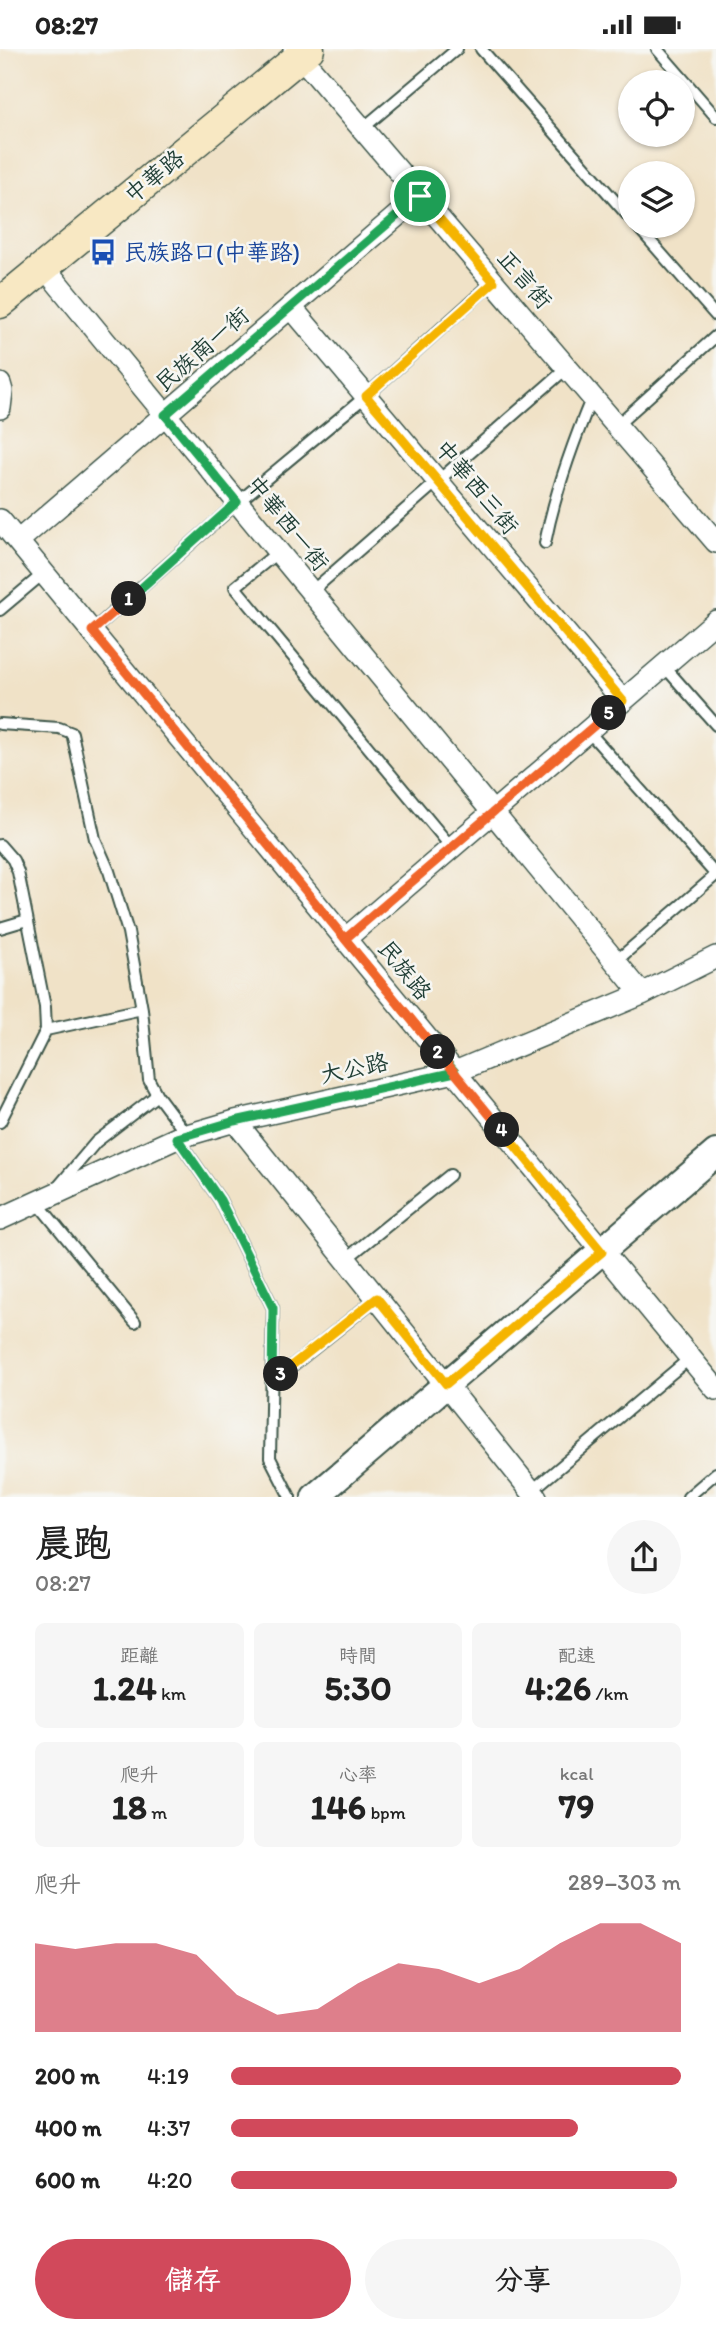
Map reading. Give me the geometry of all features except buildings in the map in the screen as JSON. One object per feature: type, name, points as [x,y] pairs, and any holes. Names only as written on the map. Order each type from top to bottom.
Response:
[{"type":"main road","name":"中華路","points":[[0,303],[301,51]]},
{"type":"street","name":"正言街","points":[[301,51],[362,129],[716,542]]},
{"type":"street","name":"民族南一街","points":[[18,541],[420,196]]},
{"type":"street","name":"中華西一街","points":[[44,267],[642,994]]},
{"type":"street","name":"中華西三街","points":[[291,307],[623,701]]},
{"type":"street","points":[[0,384],[0,408]]},
{"type":"street","name":"民族路","points":[[0,520],[716,1389]]},
{"type":"street","points":[[345,939],[716,621]]},
{"type":"street","name":"大公路","points":[[0,1219],[182,1137],[235,1121],[455,1072],[642,994],[716,957]]},
{"type":"street","points":[[235,1121],[446,1384],[531,1495]]},
{"type":"street","points":[[315,1496],[716,1153]]},
{"type":"lane","points":[[362,129],[457,49]]},
{"type":"lane","points":[[481,49],[618,204]]},
{"type":"lane","points":[[657,49],[716,117]]},
{"type":"lane","points":[[648,238],[716,316]]},
{"type":"lane","points":[[92,631],[237,502],[366,396],[494,282]]},
{"type":"lane","points":[[616,426],[716,337]]},
{"type":"lane","points":[[311,592],[567,367]]},
{"type":"lane","points":[[545,543],[571,448],[592,397]]},
{"type":"lane","points":[[278,552],[235,587],[452,848]]},
{"type":"lane","points":[[0,610],[44,573]]},
{"type":"lane","points":[[664,666],[716,725]]},
{"type":"lane","points":[[0,724],[59,728],[72,733],[95,839],[109,871],[128,932],[142,1009],[149,1080],[220,1200],[273,1308],[270,1458],[290,1496]]},
{"type":"lane","points":[[588,731],[716,875],[615,961]]},
{"type":"lane","points":[[0,845],[13,860],[18,872],[45,1007],[46,1030],[0,1122]]},
{"type":"lane","points":[[0,928],[27,921]]},
{"type":"lane","points":[[46,1030],[142,1009]]},
{"type":"lane","points":[[135,1322],[44,1197],[96,1142],[157,1095]]},
{"type":"lane","points":[[346,1259],[450,1175]]},
{"type":"lane","points":[[272,1382],[377,1298]]},
{"type":"lane","points":[[531,1495],[690,1358]]},
{"type":"lane","points":[[688,1496],[716,1473]]},
{"type":"place","name":"民族路口(中華路)","points":[[103,252]]},
{"type":"route","points":[[420,196],[165,415],[237,502],[92,631],[282,862],[455,1072],[235,1121],[177,1138],[220,1200],[273,1308],[272,1382],[377,1298],[446,1384],[602,1252],[455,1072],[345,939],[623,701],[366,396],[494,282],[420,196]]}]
